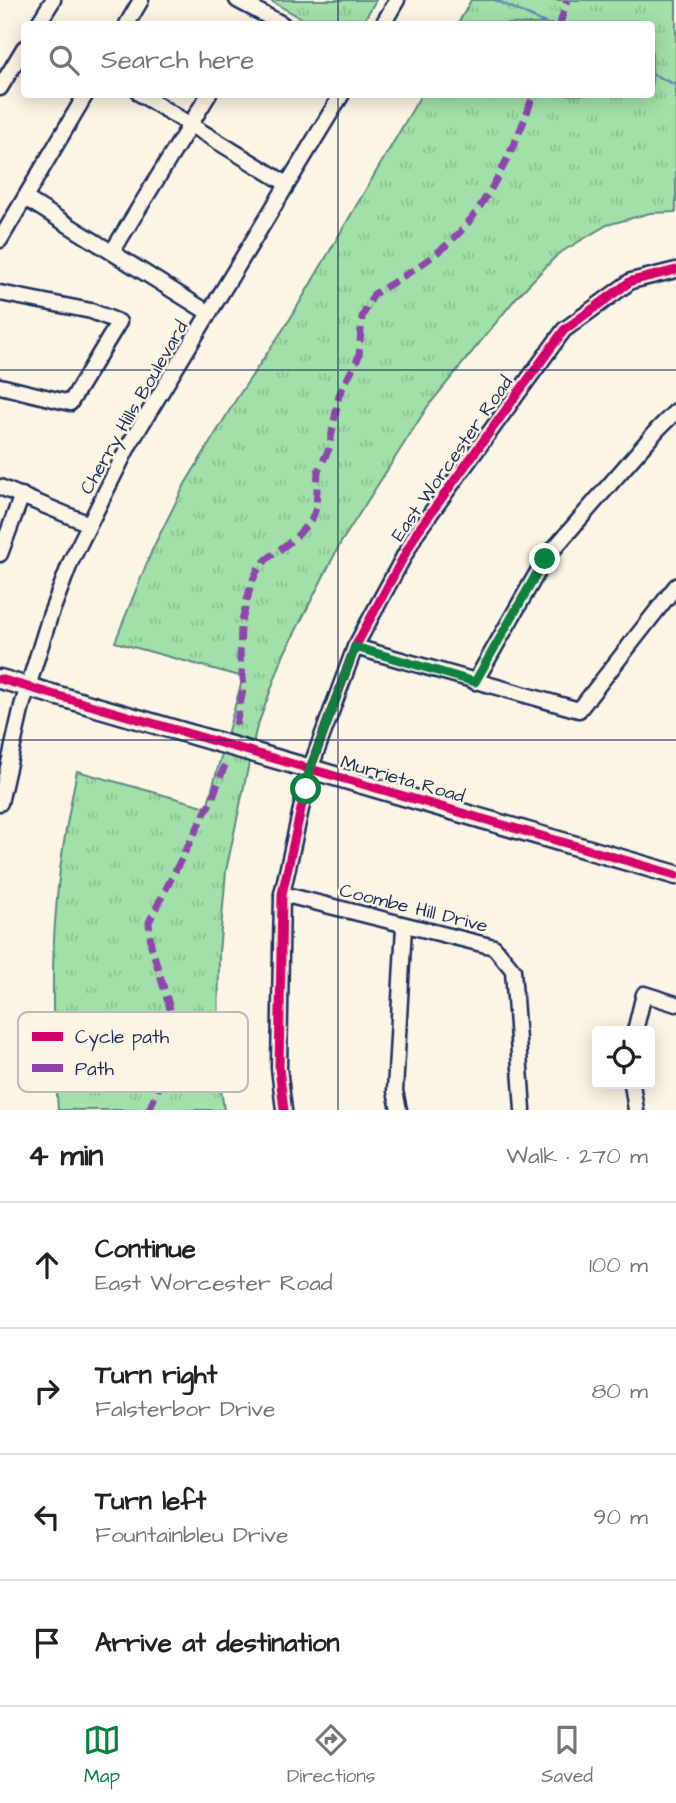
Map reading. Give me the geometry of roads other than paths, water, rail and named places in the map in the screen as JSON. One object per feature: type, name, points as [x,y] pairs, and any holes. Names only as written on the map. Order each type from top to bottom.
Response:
[{"type":"main road","name":"Murrieta Road","points":[[0,679],[676,875]]},
{"type":"street","points":[[40,21],[53,0]]},
{"type":"street","points":[[129,21],[141,0]]},
{"type":"street","points":[[237,0],[276,21]]},
{"type":"street","points":[[385,21],[397,0]]},
{"type":"street","points":[[252,21],[258,11]]},
{"type":"street","points":[[0,88],[21,53]]},
{"type":"street","points":[[0,240],[84,98]]},
{"type":"street","points":[[146,98],[287,184]]},
{"type":"street","points":[[112,253],[207,98]]},
{"type":"street","name":"Cherry Hills Boulevard","points":[[0,803],[11,748],[28,687],[57,599],[89,524],[129,445],[340,98]]},
{"type":"street","points":[[25,198],[209,313]]},
{"type":"street","name":"East Worcester Road","points":[[284,1110],[279,1068],[282,894],[310,769],[355,647],[417,532],[564,330],[631,281],[676,270]]},
{"type":"street","points":[[0,293],[91,311],[119,322],[70,403],[0,386]]},
{"type":"street","points":[[475,682],[545,559],[676,411]]},
{"type":"street","points":[[0,487],[89,524]]},
{"type":"street","points":[[0,554],[22,495]]},
{"type":"street","points":[[355,647],[579,710],[676,586]]},
{"type":"street","name":"Coombe Hill Drive","points":[[282,894],[494,947],[513,970],[523,1110]]},
{"type":"street","points":[[399,1110],[395,1091],[404,926]]},
{"type":"street","points":[[636,1026],[643,994],[676,1004]]},
{"type":"street","points":[[633,1089],[636,1110]]},
{"type":"waterway","points":[[495,0],[540,21]]},
{"type":"waterway","points":[[655,75],[676,85]]}]
